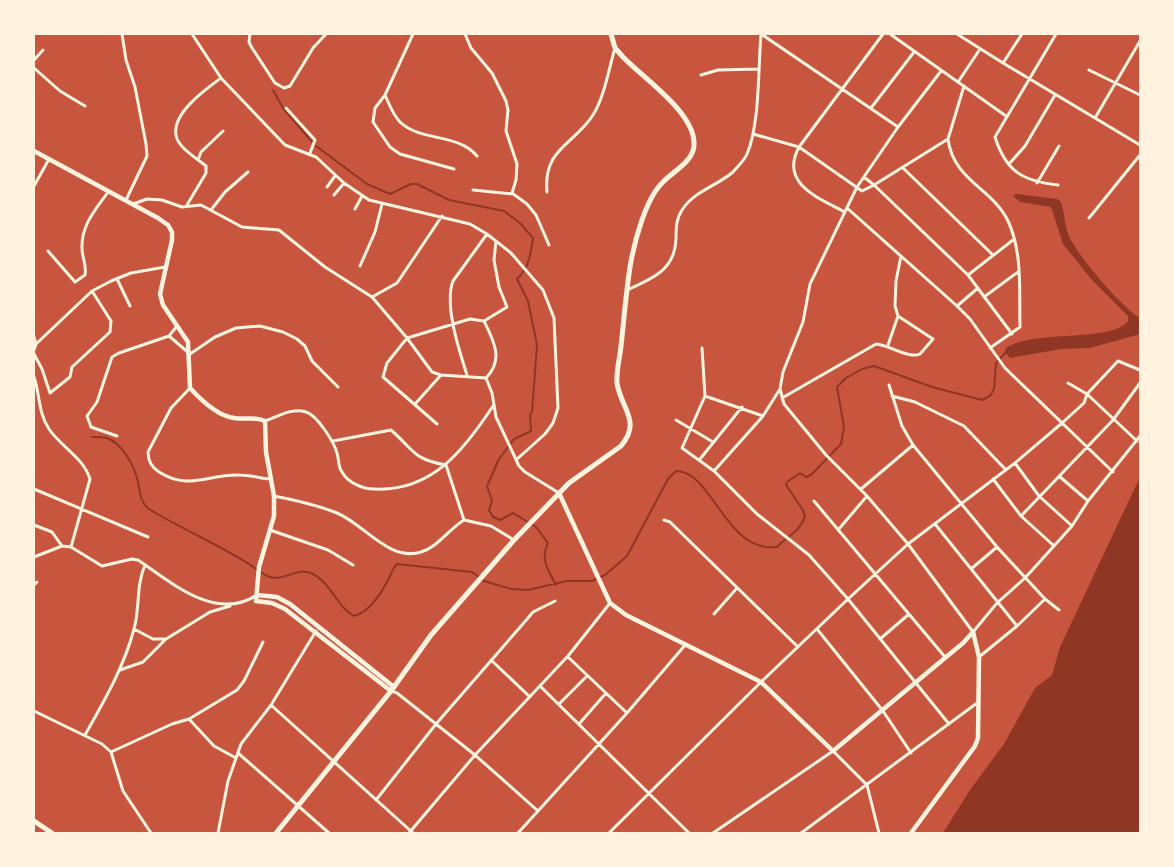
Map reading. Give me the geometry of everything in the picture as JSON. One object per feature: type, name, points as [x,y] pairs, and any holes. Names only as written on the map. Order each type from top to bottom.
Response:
[{"type":"main road","points":[[276,833],[392,689],[431,635],[514,540],[559,493],[583,472],[621,446],[628,438],[631,427],[629,416],[617,379],[627,290],[636,241],[653,195],[662,183],[688,159],[694,146],[693,134],[683,116],[616,48],[611,34]]},
{"type":"main road","points":[[34,821],[52,833]]},
{"type":"street","points":[[192,34],[221,78],[285,145],[310,153],[335,176],[362,196],[382,204],[442,216],[470,224],[496,241],[530,274],[547,297],[554,318],[558,408],[553,423],[545,434],[516,460]]},
{"type":"street","points":[[250,34],[249,42],[275,83],[284,88],[290,86],[313,48],[326,34]]},
{"type":"street","points":[[413,34],[385,95],[372,115],[373,122],[390,146],[400,154],[454,169]]},
{"type":"street","points":[[465,34],[471,48],[492,73],[506,101],[508,110],[506,131],[517,164],[514,195]]},
{"type":"street","points":[[627,290],[658,276],[669,264],[676,244],[676,222],[681,210],[692,198],[730,174],[742,163],[754,134],[761,34],[843,88],[898,128]]},
{"type":"street","points":[[845,212],[804,189],[796,176],[794,160],[800,147],[883,34]]},
{"type":"street","points":[[890,34],[1006,116]]},
{"type":"street","points":[[957,34],[1028,79],[1140,145]]},
{"type":"street","points":[[963,38],[966,34]]},
{"type":"street","points":[[1002,63],[1022,34]]},
{"type":"street","points":[[1056,34],[995,137],[1009,164],[1023,178],[1037,183],[1058,186]]},
{"type":"street","points":[[122,35],[147,156],[126,200]]},
{"type":"street","points":[[1095,118],[1140,41]]},
{"type":"street","points":[[548,192],[547,175],[554,155],[593,115],[616,48]]},
{"type":"street","points":[[958,82],[980,49]]},
{"type":"street","points":[[34,60],[43,50]]},
{"type":"street","points":[[871,108],[914,52]]},
{"type":"street","points":[[34,68],[60,91],[85,106]]},
{"type":"street","points":[[701,75],[718,70],[758,69]]},
{"type":"street","points":[[1089,70],[1140,95]]},
{"type":"street","points":[[714,471],[763,416],[780,389],[783,372],[801,328],[810,284],[857,187],[941,71]]},
{"type":"street","points":[[187,205],[206,173],[206,166],[178,140],[175,134],[178,122],[197,94],[221,78]]},
{"type":"street","points":[[964,86],[948,139],[954,162],[1007,220],[1013,240],[1018,272],[1020,327],[990,348]]},
{"type":"street","points":[[385,95],[394,114],[409,128],[463,144],[476,156]]},
{"type":"street","points":[[1009,164],[1025,146],[1055,95]]},
{"type":"street","points":[[286,108],[315,140],[310,153]]},
{"type":"street","points":[[198,160],[201,152],[223,131]]},
{"type":"street","points":[[754,134],[800,147],[864,192],[948,139]]},
{"type":"street","points":[[1037,183],[1059,146]]},
{"type":"street","points":[[34,151],[126,200],[168,225],[172,232],[160,294],[164,305],[188,342],[190,388],[201,400],[223,415],[235,418],[258,418],[265,421],[293,411],[305,412],[313,416],[332,441],[342,472],[358,486],[368,489],[396,489],[417,482],[446,465],[472,438],[494,405]]},
{"type":"street","points":[[1089,218],[1140,155]]},
{"type":"street","points":[[34,186],[49,159]]},
{"type":"street","points":[[903,168],[993,256]]},
{"type":"street","points":[[211,210],[225,192],[248,172]]},
{"type":"street","points":[[327,186],[335,176]]},
{"type":"street","points":[[864,177],[968,275],[1012,334]]},
{"type":"street","points":[[334,195],[344,183]]},
{"type":"street","points":[[473,190],[514,195],[527,204],[536,214],[549,245]]},
{"type":"street","points":[[48,251],[75,282],[85,275],[86,269],[82,248],[87,222],[108,192]]},
{"type":"street","points":[[355,210],[362,196]]},
{"type":"street","points":[[133,204],[147,199],[162,200],[176,206],[201,205],[242,227],[273,229],[284,232],[325,267],[372,297],[408,338],[430,369],[440,375],[467,375],[486,378]]},
{"type":"street","points":[[360,266],[375,232],[382,204]]},
{"type":"street","points":[[847,208],[957,306],[970,319],[1005,368],[1113,472]]},
{"type":"street","points":[[372,297],[397,283],[442,216]]},
{"type":"street","points":[[467,375],[452,326],[450,289],[452,281],[487,234]]},
{"type":"street","points":[[968,275],[1013,240]]},
{"type":"street","points":[[437,424],[388,383],[383,374],[391,358],[408,338],[470,320],[484,321],[507,307],[499,287],[494,260],[496,241]]},
{"type":"street","points":[[888,345],[898,316],[895,306],[901,256]]},
{"type":"street","points":[[34,350],[36,344],[62,322],[92,291],[116,278],[131,273],[165,267]]},
{"type":"street","points":[[984,297],[1018,272]]},
{"type":"street","points":[[116,278],[130,306]]},
{"type":"street","points":[[957,306],[978,288]]},
{"type":"street","points":[[34,354],[42,369],[50,393],[70,377],[72,368],[110,332],[110,320],[92,291]]},
{"type":"street","points":[[782,398],[873,345],[888,345],[917,356],[933,340],[930,335],[898,316]]},
{"type":"street","points":[[484,321],[491,336],[497,360],[494,368],[486,378]]},
{"type":"street","points":[[116,436],[92,427],[87,416],[98,402],[112,358],[119,353],[170,336],[178,325]]},
{"type":"street","points":[[190,354],[215,337],[236,328],[260,326],[283,332],[297,339],[305,346],[312,361],[338,387]]},
{"type":"street","points":[[170,336],[190,354]]},
{"type":"street","points":[[34,337],[36,344]]},
{"type":"street","points":[[702,348],[704,396],[692,430],[682,446],[685,451],[700,459],[757,514],[810,555],[949,724]]},
{"type":"street","points":[[609,833],[761,682],[908,544],[1015,463],[1062,423],[1084,403],[1087,394],[1118,361],[1140,370]]},
{"type":"street","points":[[415,404],[440,375]]},
{"type":"street","points":[[34,377],[46,424],[86,469],[90,479],[71,546]]},
{"type":"street","points":[[486,378],[492,393],[496,417],[508,439],[516,460],[524,472],[559,493],[610,604],[626,615],[761,682],[867,785],[877,833]]},
{"type":"street","points":[[1068,383],[1087,394],[1137,441]]},
{"type":"street","points":[[1021,516],[1113,420],[1140,383]]},
{"type":"street","points":[[889,385],[902,426],[913,445],[1025,578],[1045,599],[1059,610]]},
{"type":"street","points":[[190,388],[171,408],[148,452],[148,459],[154,469],[167,477],[188,482],[240,475],[270,479]]},
{"type":"street","points":[[780,389],[784,404],[833,463],[867,496],[908,544],[973,632],[979,657],[977,703],[979,729],[975,746],[911,833]]},
{"type":"street","points":[[704,396],[742,407],[763,416]]},
{"type":"street","points":[[892,396],[915,402],[964,426],[1006,470]]},
{"type":"street","points":[[700,459],[742,407]]},
{"type":"street","points":[[676,420],[714,442]]},
{"type":"street","points":[[256,601],[259,567],[274,516],[274,496],[266,452],[265,421]]},
{"type":"street","points":[[332,441],[391,430],[416,455],[429,462],[446,465]]},
{"type":"street","points":[[713,833],[833,751],[946,658],[973,632],[997,603],[1025,578],[1072,526],[1088,501],[1140,436]]},
{"type":"street","points":[[860,489],[913,445]]},
{"type":"street","points":[[1015,463],[1040,496],[1072,526]]},
{"type":"street","points":[[446,465],[464,520]]},
{"type":"street","points":[[1059,476],[1088,501]]},
{"type":"street","points":[[993,480],[1021,516],[1053,545]]},
{"type":"street","points":[[34,489],[82,511],[148,537]]},
{"type":"street","points":[[274,496],[306,502],[338,513],[390,548],[407,554],[424,551],[464,520]]},
{"type":"street","points":[[838,530],[867,496]]},
{"type":"street","points":[[814,500],[946,658]]},
{"type":"street","points":[[464,520],[491,526],[514,540]]},
{"type":"street","points":[[664,520],[670,522],[798,647]]},
{"type":"street","points":[[935,524],[1017,626]]},
{"type":"street","points":[[34,526],[52,532],[62,546]]},
{"type":"street","points":[[270,530],[320,546],[353,565]]},
{"type":"street","points":[[34,558],[62,546],[71,546],[102,566],[132,559],[145,564],[184,591],[205,601],[231,606]]},
{"type":"street","points":[[971,569],[998,547]]},
{"type":"street","points":[[86,735],[120,670],[134,629],[139,586],[145,564]]},
{"type":"street","points":[[34,586],[37,582]]},
{"type":"street","points":[[714,614],[737,588]]},
{"type":"street","points":[[120,670],[143,662],[166,639],[210,612],[251,599],[257,595],[282,600],[341,644],[392,689],[475,755],[538,811]]},
{"type":"street","points":[[251,599],[277,604],[392,689]]},
{"type":"street","points":[[979,657],[1017,626],[1045,599]]},
{"type":"street","points":[[376,800],[436,724],[533,612],[555,601]]},
{"type":"street","points":[[271,705],[411,833],[475,755],[568,656],[610,604]]},
{"type":"street","points":[[880,639],[909,614]]},
{"type":"street","points":[[218,833],[226,787],[247,734],[271,705],[318,626]]},
{"type":"street","points":[[134,629],[153,639],[166,639]]},
{"type":"street","points":[[817,629],[883,711],[912,752]]},
{"type":"street","points":[[111,752],[172,724],[189,719],[238,690],[244,682],[263,642]]},
{"type":"street","points":[[338,650],[341,644]]},
{"type":"street","points":[[518,833],[600,744],[686,644]]},
{"type":"street","points":[[568,656],[627,713]]},
{"type":"street","points":[[491,660],[530,697]]},
{"type":"street","points":[[559,704],[587,676]]},
{"type":"street","points":[[541,686],[689,833]]},
{"type":"street","points":[[579,724],[606,694]]},
{"type":"street","points":[[801,833],[977,703]]},
{"type":"street","points":[[35,713],[86,735],[102,744],[111,752],[123,791],[151,833]]},
{"type":"street","points":[[189,719],[214,746],[236,758]]},
{"type":"street","points":[[238,753],[329,833]]},
{"type":"shaded area","points":[[1016,194],[1057,199],[1061,202],[1067,232],[1074,245],[1090,268],[1112,293],[1122,304],[1140,318],[1140,334],[1090,348],[1061,349],[1010,358],[1005,352],[1006,348],[1019,342],[1106,332],[1119,328],[1128,321],[1128,316],[1091,279],[1063,244],[1051,207],[1020,202],[1013,196]]},
{"type":"shaded area","points":[[1140,477],[1140,833],[943,833],[970,790],[1004,744],[1035,688],[1052,675],[1060,647]]},
{"type":"waterway","points":[[273,90],[283,108],[313,143]]},
{"type":"waterway","points":[[316,146],[367,184],[390,194],[411,184],[417,184],[449,200],[504,211],[521,224],[533,238],[527,265],[517,279],[528,301],[537,345],[532,412],[530,415],[531,431],[514,439],[499,459],[487,486],[492,501],[489,510],[493,517],[500,520],[513,513],[536,527],[548,543],[545,559],[556,585]]},
{"type":"waterway","points":[[92,437],[107,438],[123,450],[134,470],[142,500],[149,509],[232,554],[267,576],[279,578],[300,572],[311,573],[324,582],[342,606],[354,616],[360,614],[375,601],[397,564],[472,572],[484,581],[511,589],[528,590],[567,581],[592,581],[605,575],[627,556],[668,479],[676,471],[689,475],[700,484],[732,526],[744,538],[759,545],[777,547],[796,531],[805,517],[803,510],[786,485],[787,482],[800,473],[806,477],[811,475],[841,444],[844,427],[837,387],[846,378],[862,369],[874,366],[932,387],[982,400],[990,396],[994,389],[996,363],[1006,352]]}]
